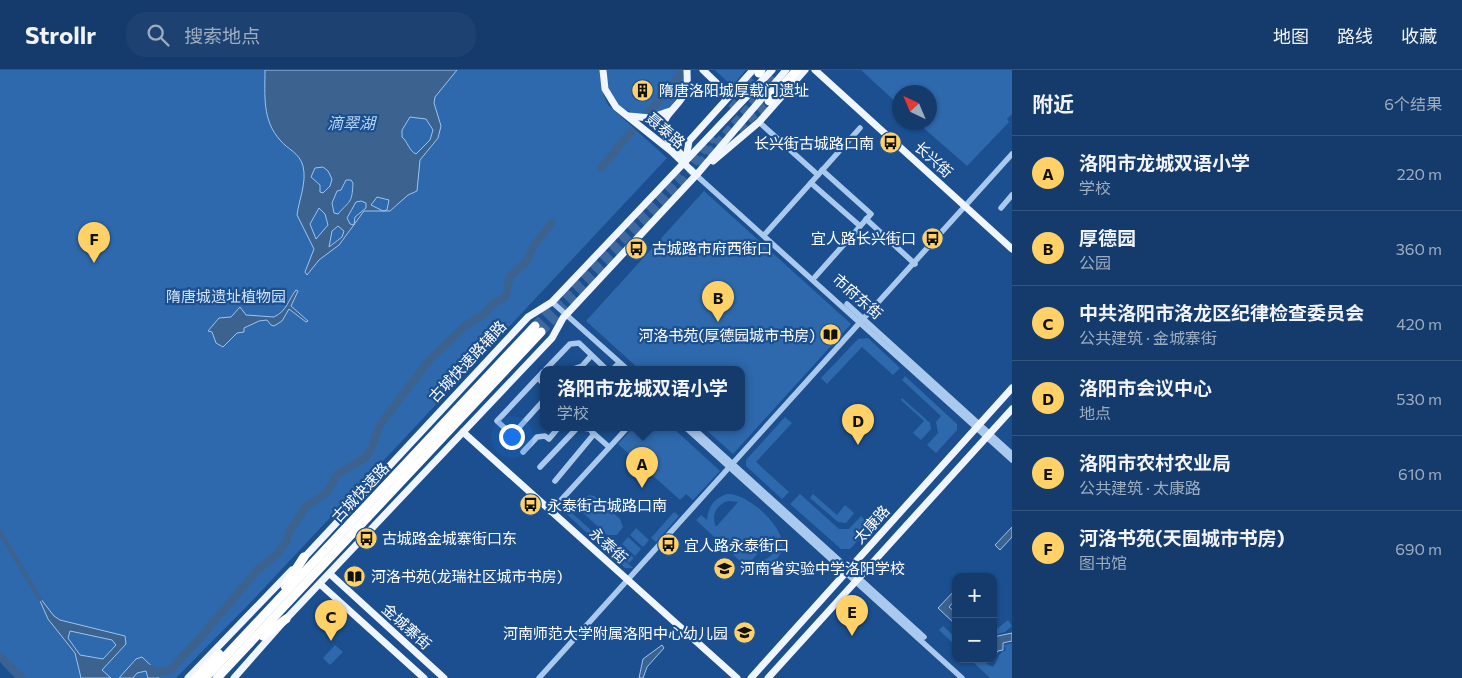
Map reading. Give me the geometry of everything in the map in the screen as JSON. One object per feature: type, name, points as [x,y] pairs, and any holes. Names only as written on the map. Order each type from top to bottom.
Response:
[{"type":"highway","points":[[769,101],[797,70]]},
{"type":"highway","name":"古城快速路","points":[[201,677],[240,641],[538,329],[219,676]]},
{"type":"highway","points":[[201,677],[230,643],[270,608],[304,557]]},
{"type":"highway","points":[[243,651],[286,619]]},
{"type":"main road","name":"聂泰路","points":[[603,70],[605,89],[616,107],[684,161]]},
{"type":"main road","points":[[684,161],[664,133],[663,126],[666,117],[686,90],[687,70]]},
{"type":"main road","points":[[703,70],[730,96]]},
{"type":"main road","name":"古城快速路辅路","points":[[188,678],[528,317],[552,302],[684,161],[741,105],[772,70]]},
{"type":"main road","points":[[234,678],[286,619],[552,338],[565,317],[698,174],[786,70]]},
{"type":"main road","points":[[698,174],[759,122],[806,70]]},
{"type":"main road","name":"长兴街","points":[[815,70],[1012,244]]},
{"type":"main road","name":"长兴街","points":[[821,70],[1012,249]]},
{"type":"main road","points":[[684,161],[690,141],[730,96],[758,71]]},
{"type":"main road","points":[[627,115],[650,118],[674,108]]},
{"type":"main road","name":"市府东街","points":[[684,161],[698,174]]},
{"type":"main road","name":"太康路","points":[[751,678],[1012,388]]},
{"type":"main road","name":"太康路","points":[[768,678],[1012,409]]},
{"type":"main road","name":"永泰街","points":[[463,433],[732,678]]},
{"type":"main road","name":"金城寨街","points":[[330,574],[444,678]]},
{"type":"main road","name":"永泰街","points":[[627,581],[737,678]]},
{"type":"main road","name":"金城寨街","points":[[320,584],[424,678]]},
{"type":"street","points":[[759,122],[871,214],[815,277]]},
{"type":"street","points":[[766,233],[860,128]]},
{"type":"street","points":[[541,678],[1012,156]]},
{"type":"street","name":"市府东街","points":[[698,174],[978,425],[1012,460]]},
{"type":"street","name":"市府东街","points":[[698,174],[863,321]]},
{"type":"street","points":[[811,183],[860,226]]},
{"type":"street","points":[[1000,208],[1012,195]]},
{"type":"street","points":[[866,219],[914,263]]},
{"type":"street","points":[[552,302],[615,366]]},
{"type":"street","points":[[565,317],[623,366]]},
{"type":"street","points":[[549,366],[570,344],[578,344],[603,366]]},
{"type":"street","points":[[582,366],[591,356]]},
{"type":"street","points":[[540,376],[497,421],[508,431],[515,432],[540,404]]},
{"type":"street","points":[[549,439],[556,431]]},
{"type":"street","points":[[540,467],[574,431]]},
{"type":"street","points":[[592,431],[610,447]]},
{"type":"street","points":[[551,512],[624,431]]},
{"type":"street","points":[[690,431],[732,465]]},
{"type":"street","points":[[696,431],[847,571],[968,678]]},
{"type":"street","points":[[555,480],[594,434]]},
{"type":"street","name":"市府东街","points":[[988,435],[1012,454]]},
{"type":"street","points":[[523,452],[538,436],[545,436],[561,445]]},
{"type":"street","points":[[857,580],[962,678]]},
{"type":"green space","name":"隋唐城遗址植物园","points":[[0,70],[600,70],[602,91],[608,105],[667,158],[252,601],[176,678],[15,678],[0,662]]},
{"type":"green space","points":[[607,70],[685,70],[680,91],[670,106],[657,113],[642,115],[628,111],[616,102],[608,88]]},
{"type":"green space","points":[[715,70],[746,70],[732,86]]},
{"type":"green space","points":[[861,70],[1012,70],[1012,114],[1007,119],[1009,122],[967,166],[926,130],[937,130],[937,85],[892,85],[892,99]]},
{"type":"green space","points":[[704,191],[851,324],[733,454],[707,431],[745,431],[745,366],[636,366],[586,321]]},
{"type":"green space","points":[[868,338],[900,368],[893,375],[862,347],[827,384],[821,378],[858,339]]},
{"type":"green space","points":[[905,376],[957,424],[957,430],[936,453],[927,445],[938,433],[936,422],[941,416],[902,380]]},
{"type":"green space","points":[[902,398],[930,423],[931,429],[921,440],[913,433],[924,421],[901,400]]},
{"type":"green space","points":[[785,417],[792,423],[756,462],[789,492],[782,499],[746,466],[746,460]]},
{"type":"green space","points":[[630,431],[676,431],[720,471],[693,500],[686,494],[680,500],[618,444]]},
{"type":"green space","points":[[727,494],[735,495],[755,505],[772,522],[782,541],[782,549],[775,561],[758,578],[696,520],[701,515],[707,520],[712,504]],"holes":[[[728,501],[738,502],[716,527],[714,515],[720,505]],[[774,535],[776,546],[772,555],[763,560],[752,560]]]},
{"type":"green space","points":[[800,494],[839,529],[849,529],[861,516],[871,526],[850,549],[841,549],[790,504]]},
{"type":"green space","points":[[813,494],[837,515],[845,505],[854,513],[846,523],[838,522],[810,498]]},
{"type":"green space","points":[[589,495],[594,496],[620,519],[623,527],[617,535],[607,535],[581,511],[580,503]]},
{"type":"green space","points":[[563,505],[633,568],[625,568],[560,508]]},
{"type":"green space","points":[[674,512],[679,516],[656,542],[651,538]]},
{"type":"green space","points":[[636,528],[649,540],[643,547],[630,535]]},
{"type":"green space","points":[[628,537],[641,549],[635,556],[622,544]]},
{"type":"green space","points":[[620,545],[634,558],[629,563],[615,550]]},
{"type":"green space","points":[[1008,620],[1012,626],[1005,632],[997,634],[997,629]]},
{"type":"green space","points":[[943,626],[952,634],[952,642],[939,630]]},
{"type":"green space","points":[[1012,643],[1012,678],[990,678],[974,663],[986,663],[993,667],[997,663],[999,655],[1006,650],[1004,645]]},
{"type":"green space","points":[[335,645],[343,652],[330,665],[323,658]]},
{"type":"water","name":"滴翠湖","points":[[265,70],[457,70],[435,97],[434,103],[441,126],[438,138],[420,160],[417,191],[408,195],[390,211],[383,211],[364,211],[354,225],[339,245],[319,260],[307,275],[305,272],[314,249],[297,215],[303,185],[303,166],[299,157],[274,132],[267,116]],"holes":[[[410,117],[426,119],[433,130],[430,140],[416,154],[402,137],[402,130]],[[323,167],[328,171],[332,179],[330,186],[323,193],[320,192],[320,185],[311,177],[315,168]],[[346,180],[351,180],[353,183],[351,198],[338,214],[334,213],[332,203],[337,191],[341,190]],[[377,197],[389,200],[387,210],[383,211],[371,205]],[[356,202],[366,203],[366,208],[355,217],[354,225],[350,224],[347,218]],[[319,208],[325,214],[328,225],[316,239],[310,224]],[[338,226],[344,231],[342,237],[329,247],[332,231]]]},
{"type":"water","points":[[296,290],[298,291],[291,306],[308,321],[306,322],[289,309],[282,321],[274,326],[267,320],[259,321],[244,328],[244,332],[237,333],[223,347],[216,343],[212,332],[208,331],[219,318],[231,317],[240,307],[246,315],[274,317],[285,308]]},
{"type":"water","points":[[1012,527],[1012,537],[1000,550],[995,545]]},
{"type":"water","points":[[952,593],[952,604],[949,607],[952,610],[952,621],[938,608]]},
{"type":"water","points":[[37,594],[54,616],[60,620],[125,636],[126,644],[102,670],[111,678],[81,678],[75,653],[48,619]],"holes":[[[70,631],[112,640],[116,645],[103,659],[80,655],[68,638]]]},
{"type":"water","points":[[1012,633],[1012,641],[1003,643],[1003,650],[997,652],[997,636]]},
{"type":"water","points":[[662,645],[664,648],[647,667],[643,678],[639,678],[643,659]]},
{"type":"water","points":[[142,657],[160,674],[158,678],[148,678],[146,671],[137,673],[133,678],[119,678],[136,659]]},
{"type":"waterway","points":[[650,111],[680,75]]},
{"type":"waterway","points":[[601,168],[631,132]]},
{"type":"waterway","points":[[151,669],[158,673],[170,670],[257,570],[275,556],[287,541],[289,532],[305,507],[327,492],[337,474],[365,458],[372,447],[379,426],[430,359],[466,325],[485,313],[492,304],[506,296],[510,276],[526,262],[534,245],[552,223]]},
{"type":"waterway","points":[[0,532],[40,599]]},
{"type":"waterway","points":[[0,656],[22,678]]},
{"type":"tunnel","points":[[732,109],[759,73]]},
{"type":"tunnel","points":[[541,332],[697,167],[775,78]]},
{"type":"tunnel","points":[[738,129],[769,101]]},
{"type":"tunnel","points":[[693,163],[713,136]]},
{"type":"tunnel","points":[[535,326],[681,175]]},
{"type":"place","name":"隋唐洛阳城厚载门遗址","points":[[643,90]]},
{"type":"place","name":"长兴街古城路口南","points":[[890,143]]},
{"type":"place","name":"宜人路长兴街口","points":[[932,238]]},
{"type":"place","name":"古城路市府西街口","points":[[636,248]]},
{"type":"place","name":"河洛书苑(天囿城市书房)","points":[[94,263]]},
{"type":"place","name":"厚德园","points":[[718,322]]},
{"type":"place","name":"河洛书苑(厚德园城市书房)","points":[[831,335]]},
{"type":"place","name":"洛阳市会议中心","points":[[858,445]]},
{"type":"place","name":"洛阳市龙城双语小学","points":[[642,488]]},
{"type":"place","name":"永泰街古城路口南","points":[[531,505]]},
{"type":"place","name":"古城路金城寨街口东","points":[[366,538]]},
{"type":"place","name":"宜人路永泰街口","points":[[668,545]]},
{"type":"place","name":"河南省实验中学洛阳学校","points":[[724,568]]},
{"type":"place","name":"河洛书苑(龙瑞社区城市书房)","points":[[355,576]]},
{"type":"place","name":"河南师范大学附属洛阳中心幼儿园","points":[[744,633]]},
{"type":"place","name":"洛阳市农村农业局","points":[[852,636]]},
{"type":"place","name":"中共洛阳市洛龙区纪律检查委员会","points":[[331,641]]}]
